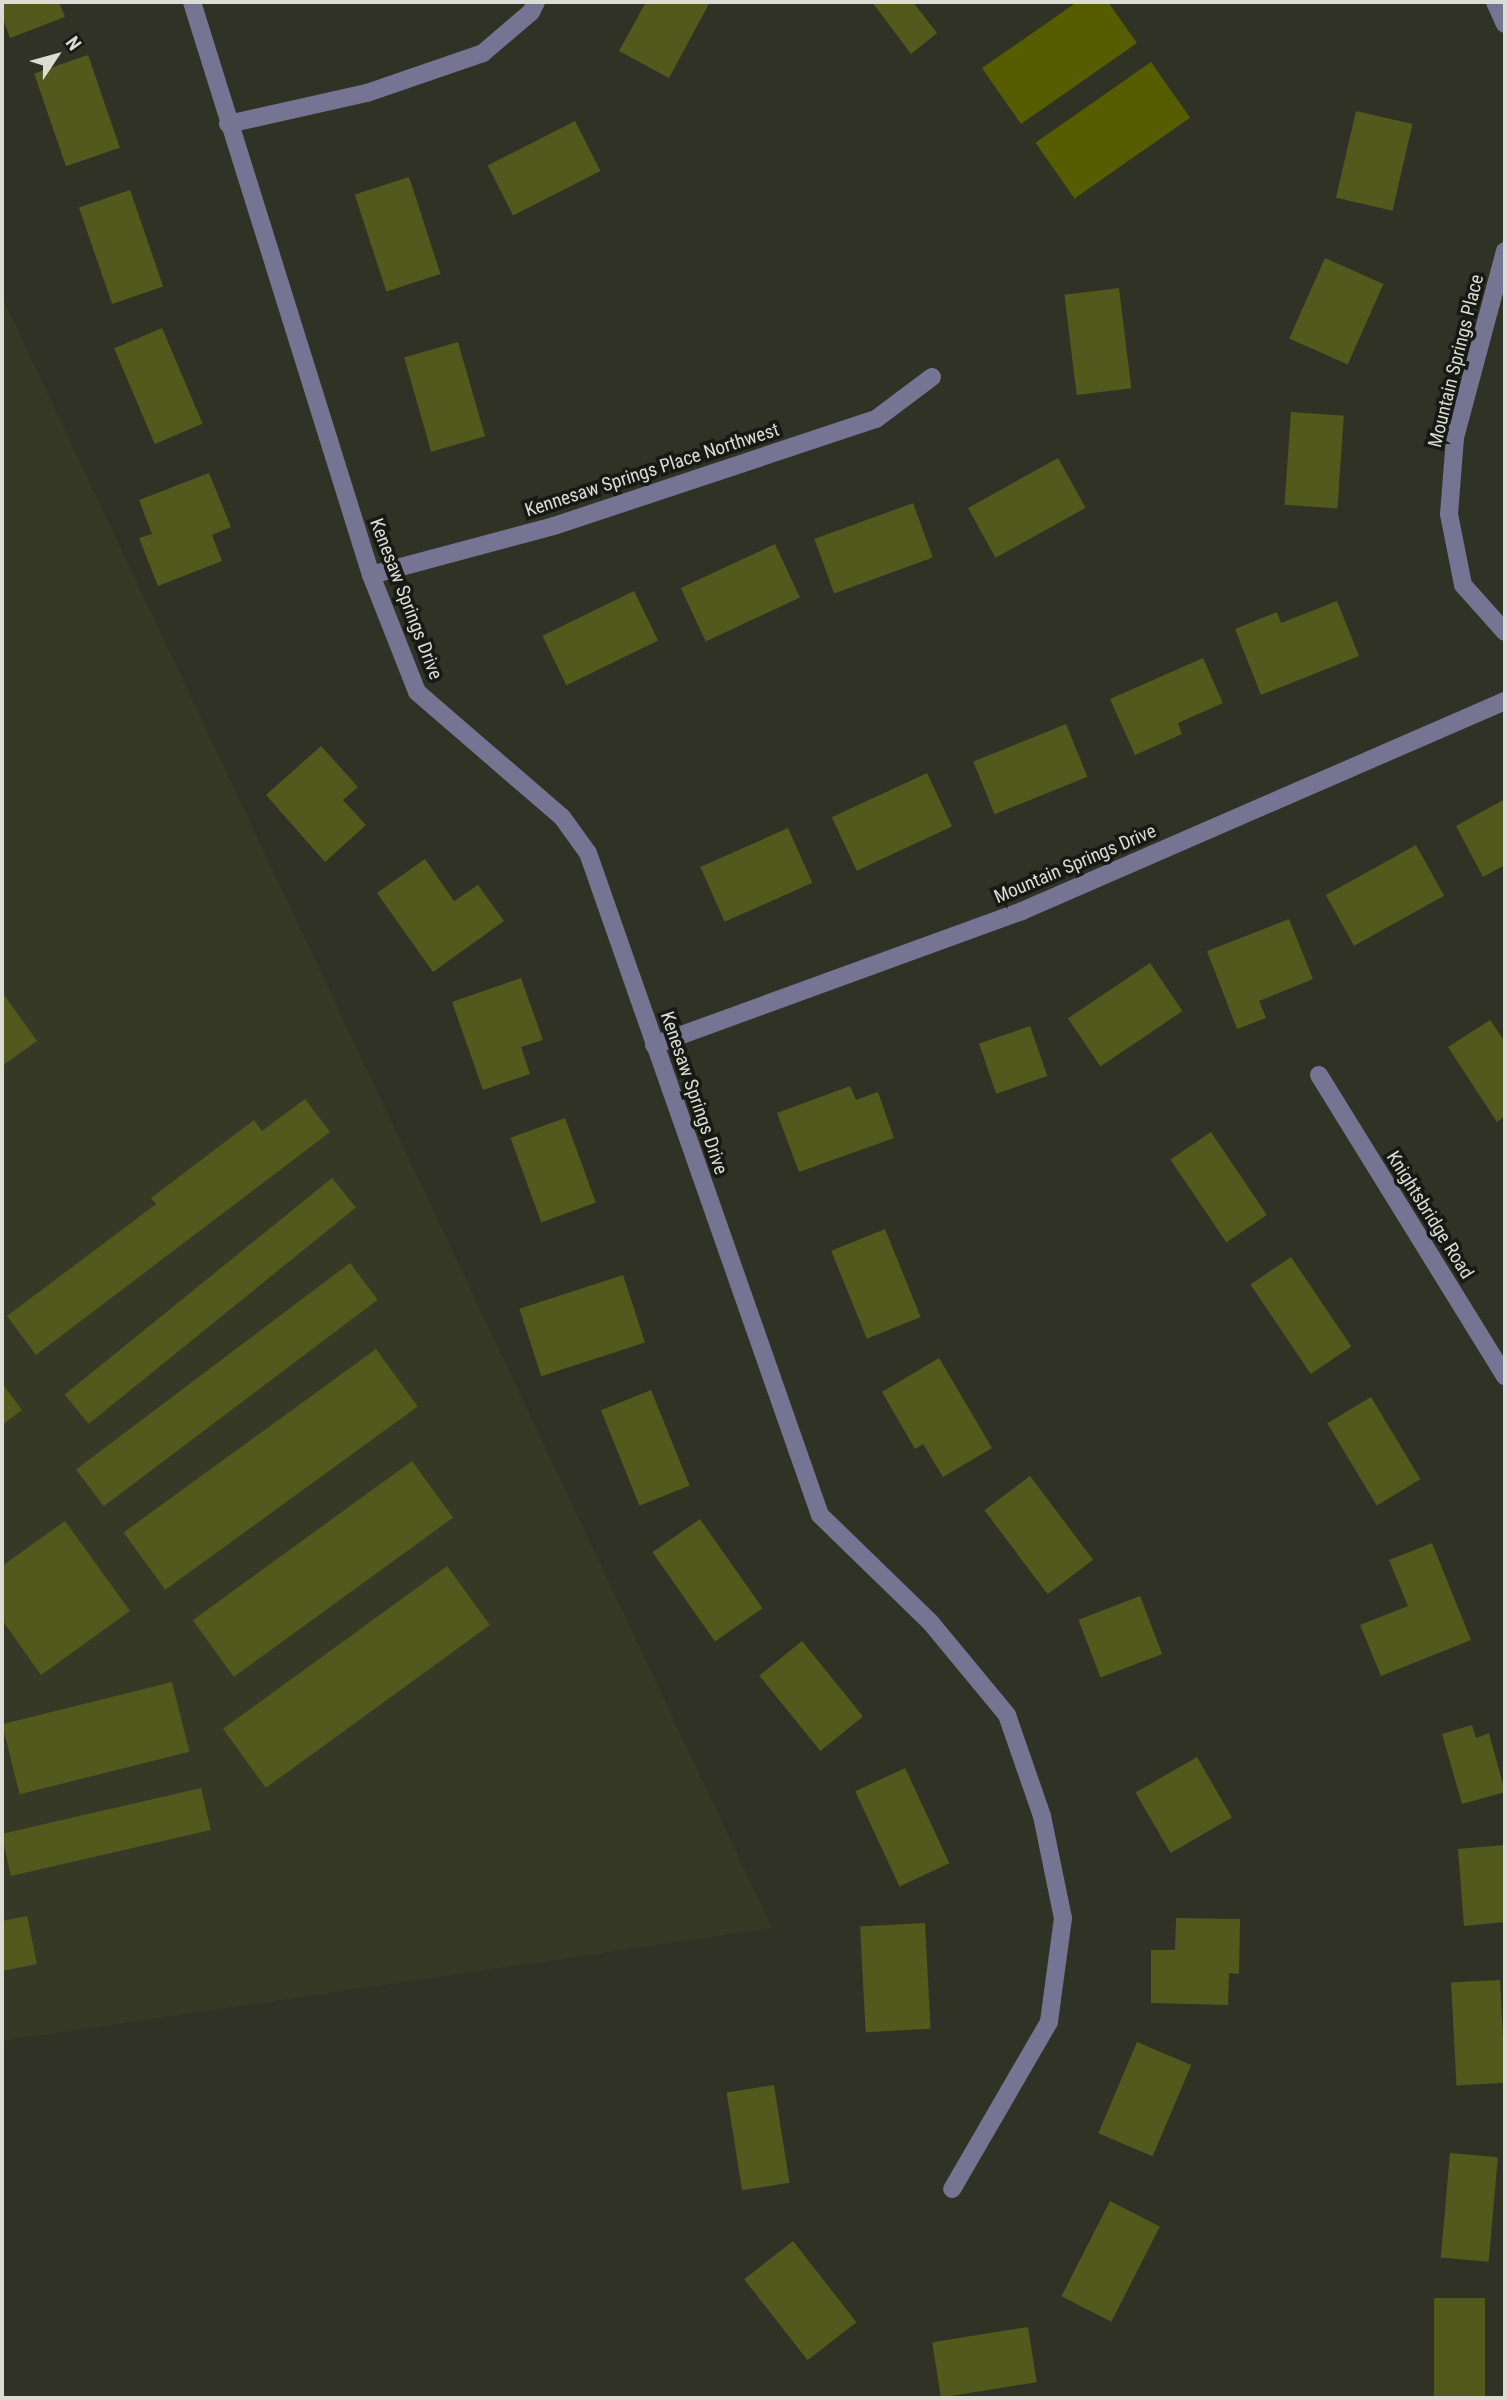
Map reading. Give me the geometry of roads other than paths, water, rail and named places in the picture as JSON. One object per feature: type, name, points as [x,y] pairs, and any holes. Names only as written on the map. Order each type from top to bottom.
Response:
[{"type":"street","name":"Kenesaw Springs Drive","points":[[192,2],[371,575],[417,692],[562,817],[587,853],[820,1515],[931,1623],[1007,1714],[1042,1816],[1063,1918],[1049,2022],[951,2189]]},
{"type":"street","points":[[228,124],[367,93],[483,53],[531,12],[536,2]]},
{"type":"street","points":[[1495,2],[1505,24]]},
{"type":"street","name":"Mountain Springs Place","points":[[1505,251],[1455,438],[1449,513],[1463,585],[1505,632]]},
{"type":"street","name":"Kennesaw Springs Place Northwest","points":[[371,575],[554,526],[876,419],[932,377]]},
{"type":"street","name":"Mountain Springs Drive","points":[[654,1045],[1022,911],[1505,701]]},
{"type":"street","name":"Knightsbridge Road","points":[[1319,1075],[1505,1376]]}]
